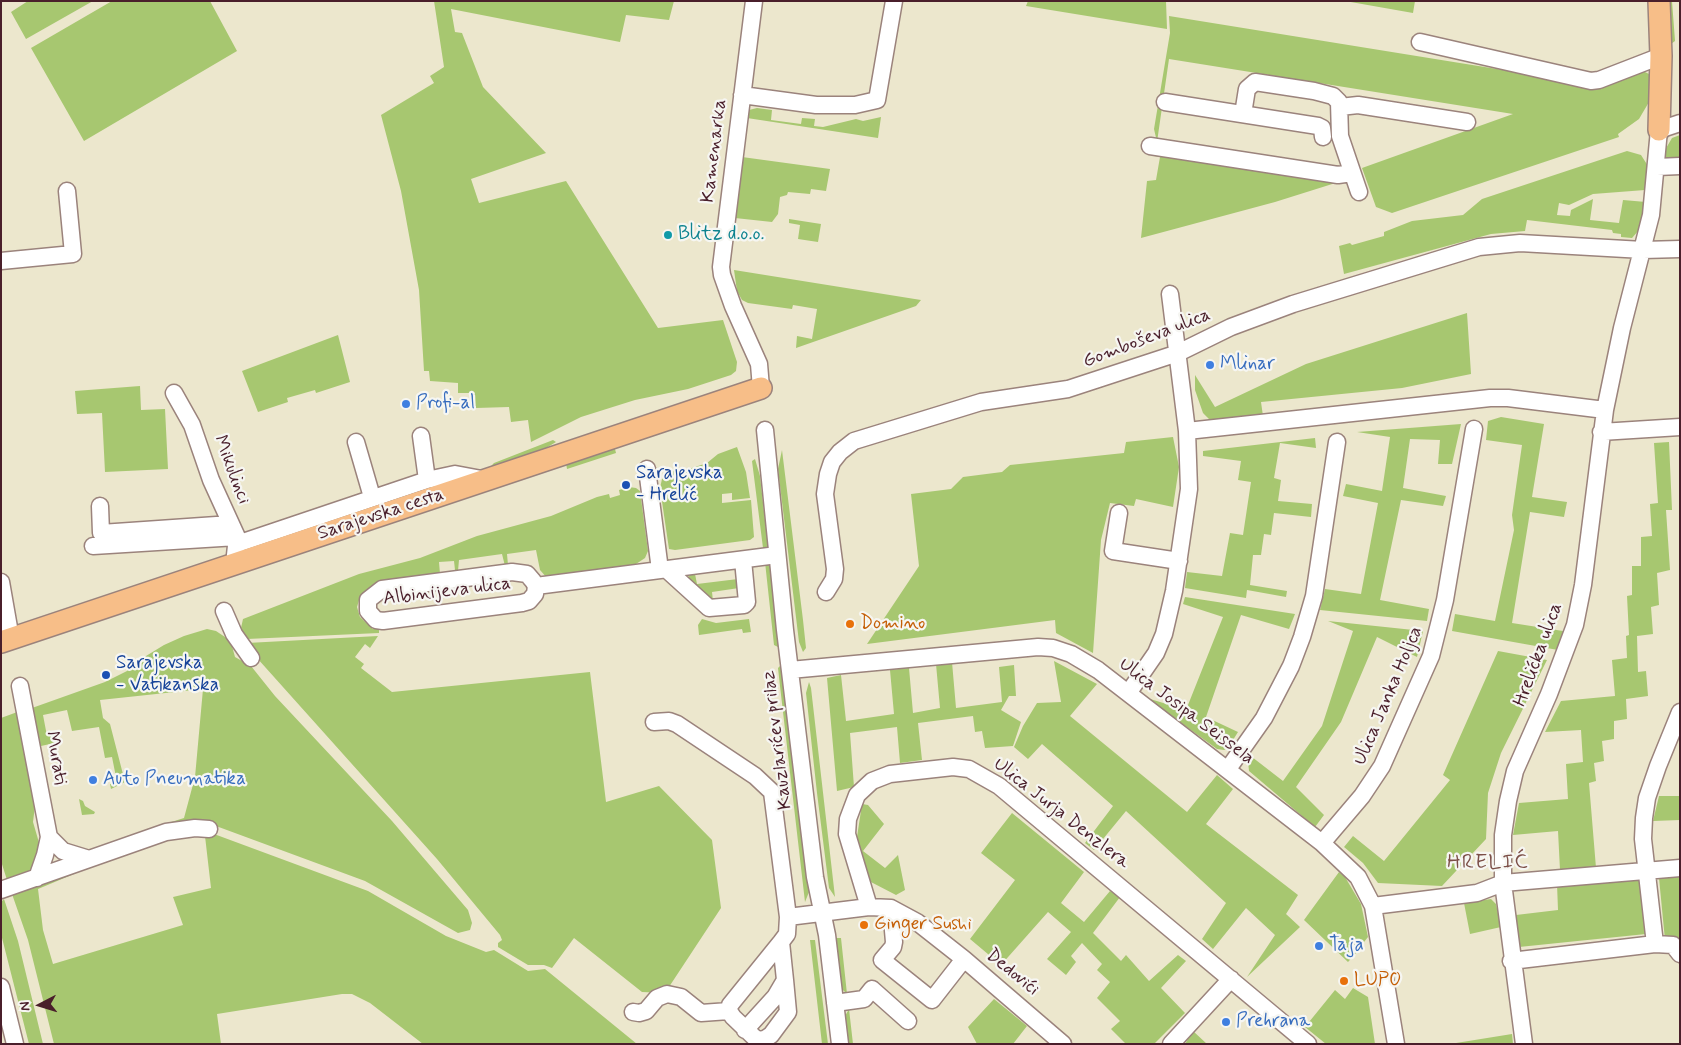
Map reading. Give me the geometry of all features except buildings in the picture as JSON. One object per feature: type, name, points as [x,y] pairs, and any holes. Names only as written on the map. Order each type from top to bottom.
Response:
[{"type":"main road","points":[[1654,2],[1661,56],[1659,130]]},
{"type":"main road","name":"Sarajevska cesta","points":[[6,641],[234,542],[487,480],[761,388]]},
{"type":"street","name":"Kamenarka","points":[[754,1],[721,267],[733,306],[759,364],[761,388]]},
{"type":"street","points":[[742,95],[816,105],[855,105],[877,100],[894,1]]},
{"type":"street","points":[[1420,42],[1591,81],[1599,80],[1661,56]]},
{"type":"street","points":[[1243,114],[1247,89],[1256,82],[1328,94],[1336,99],[1340,107],[1340,136],[1359,192]]},
{"type":"street","points":[[1166,102],[1318,126],[1322,128],[1323,137]]},
{"type":"street","points":[[1340,107],[1358,105],[1467,122]]},
{"type":"street","points":[[1659,130],[1680,123]]},
{"type":"street","name":"Hrelićka ulica","points":[[1524,1044],[1511,961],[1503,883],[1503,835],[1515,772],[1549,694],[1575,626],[1583,585],[1605,410],[1622,328],[1651,215],[1659,130]]},
{"type":"street","points":[[1150,146],[1338,175],[1352,173]]},
{"type":"street","points":[[1657,167],[1680,166]]},
{"type":"street","points":[[1,261],[73,254],[67,191]]},
{"type":"street","name":"Gomboševa ulica","points":[[826,592],[834,579],[835,568],[825,494],[828,474],[836,457],[854,441],[981,402],[1062,391],[1178,352],[1284,307],[1479,246],[1520,243],[1643,250]]},
{"type":"street","points":[[1643,250],[1680,249]]},
{"type":"street","points":[[1129,692],[1156,653],[1164,634],[1179,562],[1189,489],[1187,431],[1170,294]]},
{"type":"street","name":"Mikulinci","points":[[174,393],[192,425],[234,542]]},
{"type":"street","points":[[1187,431],[1490,398],[1508,398],[1605,410]]},
{"type":"street","points":[[1602,432],[1680,427]]},
{"type":"street","name":"Ulica Janka Holjca","points":[[1322,843],[1362,796],[1382,766],[1431,656],[1444,608],[1474,429]]},
{"type":"street","name":"Kauzlarićev prilaz","points":[[764,430],[816,890],[827,935],[840,1044]]},
{"type":"street","points":[[421,436],[427,480]]},
{"type":"street","points":[[356,442],[372,497]]},
{"type":"street","points":[[1228,769],[1264,718],[1291,666],[1302,637],[1314,596],[1337,442]]},
{"type":"street","points":[[647,469],[663,570],[709,608],[744,605],[747,602],[744,560]]},
{"type":"street","points":[[93,546],[234,542],[427,480],[455,474],[487,480]]},
{"type":"street","points":[[100,506],[101,533],[234,542]]},
{"type":"street","points":[[1119,513],[1113,551],[1179,562]]},
{"type":"street","name":"Albinijeva ulica","points":[[536,586],[777,555]]},
{"type":"street","name":"Albinijeva ulica","points":[[512,572],[527,574],[536,586],[533,597],[522,604],[383,621],[376,620],[368,611],[370,596],[382,589],[397,586],[512,572]]},
{"type":"street","points":[[1,582],[6,641]]},
{"type":"street","points":[[224,610],[234,634],[251,658]]},
{"type":"street","name":"Ulica Josipa Seissela","points":[[790,670],[1038,647],[1053,648],[1071,654],[1129,692],[1322,843],[1358,877],[1374,906],[1396,1044]]},
{"type":"street","name":"Murati","points":[[20,686],[48,837],[45,855],[37,878]]},
{"type":"street","points":[[1655,944],[1643,839],[1647,798],[1679,716]]},
{"type":"street","points":[[654,722],[669,721],[677,724],[755,776],[772,792],[788,917],[787,934],[730,1005],[729,1011],[745,1030],[762,1040],[771,1035],[788,1012],[782,942]]},
{"type":"street","name":"Ulica Jurja Denzlera","points":[[869,907],[847,834],[848,819],[857,794],[872,781],[890,774],[953,767],[969,769],[999,786],[1308,1044]]},
{"type":"street","points":[[1,890],[166,832],[195,828],[210,829]]},
{"type":"street","points":[[48,837],[63,851],[88,859]]},
{"type":"street","points":[[1374,906],[1477,893],[1503,883],[1680,868]]},
{"type":"street","name":"Dedovići","points":[[788,917],[869,907],[891,908],[917,922],[964,959],[1064,1044]]},
{"type":"street","points":[[891,908],[893,947],[882,960],[932,1000],[964,959]]},
{"type":"street","points":[[1511,961],[1655,944],[1673,945],[1680,954]]},
{"type":"street","points":[[1171,1044],[1232,979]]},
{"type":"street","points":[[745,1030],[775,997],[785,980]]},
{"type":"street","points":[[1,987],[15,1044]]},
{"type":"street","points":[[835,1003],[864,998],[872,989],[908,1021]]},
{"type":"street","points":[[634,1012],[646,1011],[657,998],[667,994],[681,997],[701,1013],[729,1011]]},
{"type":"green space","points":[[28,1],[93,1],[26,39],[11,12]]},
{"type":"green space","points":[[112,1],[210,1],[237,51],[84,141],[31,48]]},
{"type":"green space","points":[[434,1],[674,1],[669,20],[626,15],[620,42],[451,9],[455,32],[462,33],[483,87],[546,153],[471,179],[479,203],[566,181],[658,328],[723,320],[737,362],[736,371],[731,375],[688,389],[635,400],[581,417],[531,442],[528,420],[511,422],[509,407],[472,407],[473,393],[458,393],[458,383],[430,381],[429,371],[424,371],[419,290],[401,191],[381,115],[434,83],[430,76],[444,67]]},
{"type":"green space","points":[[1028,1],[1166,1],[1167,29],[1026,6]]},
{"type":"green space","points":[[1345,1],[1415,1],[1413,13]]},
{"type":"green space","points":[[1664,1],[1672,1],[1675,41],[1667,47]]},
{"type":"green space","points":[[1169,16],[1596,85],[1643,71],[1651,75],[1649,102],[1639,119],[1618,134],[1619,137],[1392,213],[1376,207],[1362,168],[1513,114],[1169,59],[1157,142],[1154,129],[1170,33]]},
{"type":"green space","points":[[757,108],[772,110],[771,120],[801,124],[802,118],[815,119],[814,126],[823,127],[856,119],[863,121],[881,117],[878,138],[747,118],[749,110]]},
{"type":"green space","points":[[1680,135],[1680,158],[1666,161],[1665,150],[1672,138]]},
{"type":"green space","points":[[1156,151],[1345,180],[1275,202],[1141,238],[1147,181],[1156,180],[1160,157],[1154,156]]},
{"type":"green space","points":[[1627,151],[1641,155],[1648,166],[1645,190],[1593,194],[1569,205],[1559,203],[1557,215],[1570,216],[1571,210],[1593,199],[1590,220],[1619,223],[1623,200],[1646,202],[1639,230],[1632,238],[1621,237],[1621,234],[1613,233],[1612,230],[1527,220],[1525,231],[1491,234],[1344,274],[1339,246],[1350,243],[1352,245],[1384,236],[1384,232],[1412,221],[1463,215],[1482,199]]},
{"type":"green space","points":[[742,157],[830,169],[826,191],[811,189],[810,194],[788,192],[787,195],[780,197],[778,214],[772,222],[735,218]]},
{"type":"green space","points":[[789,219],[821,224],[818,242],[798,239],[800,225],[789,223]]},
{"type":"green space","points":[[734,270],[921,300],[916,306],[796,348],[797,336],[812,339],[817,309],[793,305],[792,309],[748,303],[742,300],[737,291]]},
{"type":"green space","points":[[1467,313],[1471,374],[1402,388],[1261,402],[1263,416],[1210,420],[1203,413],[1195,390],[1195,375],[1215,407],[1306,364]]},
{"type":"green space","points":[[338,335],[350,382],[316,393],[315,390],[287,398],[288,402],[258,412],[242,371]]},
{"type":"green space","points":[[140,386],[141,410],[165,409],[168,469],[105,472],[102,413],[77,414],[75,391]]},
{"type":"green space","points":[[1501,417],[1544,424],[1532,497],[1567,502],[1564,517],[1530,512],[1512,623],[1563,631],[1558,650],[1452,631],[1455,614],[1495,621],[1514,530],[1512,515],[1522,445],[1486,440],[1488,421]]},
{"type":"green space","points":[[1461,424],[1452,464],[1438,464],[1440,440],[1410,439],[1403,488],[1446,496],[1443,506],[1401,500],[1380,600],[1429,609],[1427,621],[1320,610],[1325,589],[1361,594],[1378,503],[1343,496],[1346,484],[1382,491],[1390,437],[1357,432]]},
{"type":"green space","points":[[1173,437],[1179,467],[1173,507],[1136,499],[1134,506],[1110,503],[1101,540],[1093,653],[1056,633],[1055,620],[867,644],[919,566],[911,494],[951,489],[963,477],[1002,472],[1010,465],[1124,453],[1126,442]]},
{"type":"green space","points":[[1315,438],[1316,448],[1280,443],[1274,478],[1281,480],[1278,501],[1312,504],[1311,517],[1274,513],[1271,535],[1264,534],[1261,555],[1253,555],[1250,585],[1287,591],[1286,597],[1247,590],[1246,598],[1185,588],[1187,572],[1222,576],[1230,533],[1243,535],[1251,482],[1238,480],[1241,461],[1203,456],[1203,451]]},
{"type":"green space","points":[[553,440],[556,442],[541,451],[509,463],[491,466],[494,463]]},
{"type":"green space","points":[[1669,442],[1672,510],[1666,510],[1670,570],[1657,573],[1659,605],[1651,607],[1653,634],[1637,636],[1638,672],[1646,671],[1648,696],[1626,699],[1627,719],[1614,721],[1614,739],[1602,741],[1604,761],[1594,763],[1596,781],[1589,783],[1596,868],[1560,870],[1558,831],[1513,835],[1519,803],[1568,799],[1566,764],[1583,762],[1581,730],[1545,732],[1561,701],[1615,696],[1612,660],[1627,658],[1626,636],[1629,635],[1627,596],[1632,595],[1632,566],[1641,566],[1641,537],[1652,536],[1650,504],[1658,503],[1654,443]]},
{"type":"green space","points":[[614,445],[616,453],[567,469],[566,463]]},
{"type":"green space","points":[[737,447],[746,472],[750,498],[732,500],[732,493],[722,494],[722,503],[751,500],[754,537],[750,540],[675,550],[669,549],[660,488],[662,479],[672,471],[689,469],[707,463],[718,454]]},
{"type":"green space","points":[[782,450],[806,648],[803,652],[799,642],[778,469]]},
{"type":"green space","points":[[755,459],[760,476],[768,547],[763,548],[752,461]]},
{"type":"green space","points":[[629,487],[640,491],[648,551],[645,558],[636,564],[547,578],[540,570],[536,550],[507,554],[508,565],[505,566],[502,554],[459,560],[458,571],[455,570],[454,561],[439,562],[440,574],[387,580],[360,597],[357,607],[360,617],[373,629],[379,628],[379,633],[247,639],[241,628],[243,619],[359,574],[420,558],[477,536],[551,516],[597,497],[609,494],[610,498],[620,495],[619,490]]},
{"type":"green space","points":[[765,562],[770,562],[780,648],[774,645]]},
{"type":"green space","points":[[695,574],[697,584],[738,579],[739,588],[712,592],[713,601],[687,578]]},
{"type":"green space","points":[[1185,597],[1295,614],[1289,629],[1241,615],[1206,717],[1238,732],[1228,748],[1224,750],[1217,749],[1147,698],[1186,710],[1223,617],[1183,604]]},
{"type":"green space","points":[[702,619],[716,623],[749,619],[751,632],[743,633],[742,629],[699,635],[698,625]]},
{"type":"green space","points":[[1328,621],[1423,631],[1417,657],[1377,637],[1341,722],[1296,787],[1324,815],[1315,827],[1249,771],[1248,761],[1252,757],[1283,781],[1322,726],[1353,631]]},
{"type":"green space","points":[[207,629],[216,631],[228,639],[235,657],[251,666],[275,696],[392,821],[468,910],[472,923],[470,930],[458,933],[365,881],[216,826],[139,832],[184,818],[195,777],[203,689],[100,700],[103,718],[110,724],[125,782],[111,789],[110,784],[117,782],[112,757],[105,758],[99,727],[72,731],[67,710],[43,715],[47,736],[55,734],[59,742],[41,746],[37,742],[32,708],[105,682],[127,671],[128,667],[164,645]]},
{"type":"green space","points":[[378,636],[370,648],[365,644],[355,657],[364,664],[361,668],[392,692],[590,672],[606,802],[659,786],[712,840],[721,908],[665,993],[642,992],[574,938],[552,968],[544,965],[528,965],[498,947],[498,943],[502,940],[500,935],[437,859],[257,658],[247,643]]},
{"type":"green space","points":[[1498,651],[1547,660],[1501,753],[1488,793],[1486,839],[1442,886],[1378,883],[1363,863],[1344,847],[1353,836],[1384,861],[1450,780],[1443,775]]},
{"type":"green space","points":[[1054,661],[1097,684],[1070,716],[1187,812],[1217,775],[1233,789],[1206,824],[1298,895],[1286,914],[1300,927],[1247,977],[1275,935],[1246,908],[1213,949],[1202,939],[1226,903],[1126,811],[1094,850],[1085,843],[1113,806],[1042,744],[1028,759],[1014,747],[1023,726],[1037,703],[1061,702]]},
{"type":"green space","points":[[952,662],[956,708],[1002,702],[999,667],[1014,665],[1016,696],[1009,696],[1001,710],[1021,722],[1013,746],[985,748],[982,731],[975,732],[973,716],[918,723],[922,760],[900,763],[897,727],[850,733],[854,787],[837,791],[827,678],[841,675],[846,721],[894,714],[890,670],[909,668],[913,713],[940,708],[936,664]]},
{"type":"green space","points":[[782,664],[809,892],[805,902],[778,668]]},
{"type":"green space","points":[[809,682],[835,897],[829,888],[817,793],[806,693]]},
{"type":"green space","points":[[20,711],[36,798],[33,822],[40,846],[37,867],[29,873],[7,880],[1,861],[1,718]]},
{"type":"green space","points":[[1659,796],[1680,796],[1680,820],[1653,821]]},
{"type":"green space","points":[[79,799],[83,801],[85,806],[95,812],[94,814],[82,815]]},
{"type":"green space","points":[[862,804],[868,805],[884,824],[863,851],[885,868],[898,855],[905,890],[896,895],[869,881],[857,837]]},
{"type":"green space","points":[[1012,813],[1084,872],[1061,903],[1084,922],[1110,891],[1120,897],[1093,933],[1121,961],[1126,955],[1149,981],[1178,955],[1186,961],[1161,988],[1185,1013],[1154,1044],[1126,1044],[1111,1029],[1120,1021],[1097,998],[1110,982],[1097,970],[1102,964],[1082,943],[1071,956],[1076,962],[1066,975],[1047,959],[1071,932],[1048,912],[1001,965],[970,939],[1015,880],[981,853]]},
{"type":"green space","points":[[214,834],[368,891],[446,936],[486,952],[494,950],[528,971],[545,969],[637,1044],[423,1044],[370,1003],[352,994],[342,994],[217,1014],[221,1044],[54,1044],[28,940],[12,894],[81,871],[38,889],[43,930],[53,964],[183,925],[173,897],[211,888],[205,836]]},
{"type":"green space","points":[[1339,872],[1345,877],[1361,904],[1368,937],[1364,942],[1359,943],[1360,949],[1348,962],[1304,920]]},
{"type":"green space","points":[[1640,876],[1646,934],[1519,947],[1516,915],[1558,910],[1557,884]]},
{"type":"green space","points":[[1680,877],[1680,939],[1665,940],[1659,878]]},
{"type":"green space","points":[[4,899],[18,941],[43,1044],[29,1044],[1,934],[1,902]]},
{"type":"green space","points":[[1491,899],[1496,904],[1501,927],[1470,934],[1464,903]]},
{"type":"green space","points":[[835,938],[841,938],[847,994],[842,989]]},
{"type":"green space","points":[[810,940],[815,940],[828,1044],[822,1044]]},
{"type":"green space","points":[[1353,988],[1368,997],[1375,1044],[1326,1044],[1305,1027],[1335,990],[1345,999]]},
{"type":"green space","points":[[994,999],[1027,1026],[1013,1044],[977,1044],[968,1027]]},
{"type":"green space","points":[[849,1009],[853,1044],[847,1044],[845,1016]]},
{"type":"green space","points":[[1193,1031],[1207,1044],[1185,1044]]},
{"type":"green space","points":[[1512,1034],[1513,1044],[1456,1043]]},
{"type":"place","name":"Blitz d.o.o.","points":[[668,235]]},
{"type":"place","name":"Mlinar","points":[[1210,365]]},
{"type":"place","name":"Profi-al","points":[[406,404]]},
{"type":"place","name":"Sarajevska - Hrelić","points":[[626,485]]},
{"type":"place","name":"Domino","points":[[850,624]]},
{"type":"place","name":"Sarajevska - Vatikanska","points":[[106,675]]},
{"type":"place","name":"Auto Pneumatika","points":[[93,780]]},
{"type":"place","name":"Ginger Sushi","points":[[864,925]]},
{"type":"place","name":"Taja","points":[[1319,946]]},
{"type":"place","name":"LUPO","points":[[1344,981]]},
{"type":"place","name":"Prehrana","points":[[1226,1022]]},
{"type":"district","name":"HRELIĆ","points":[[1488,864]]}]
